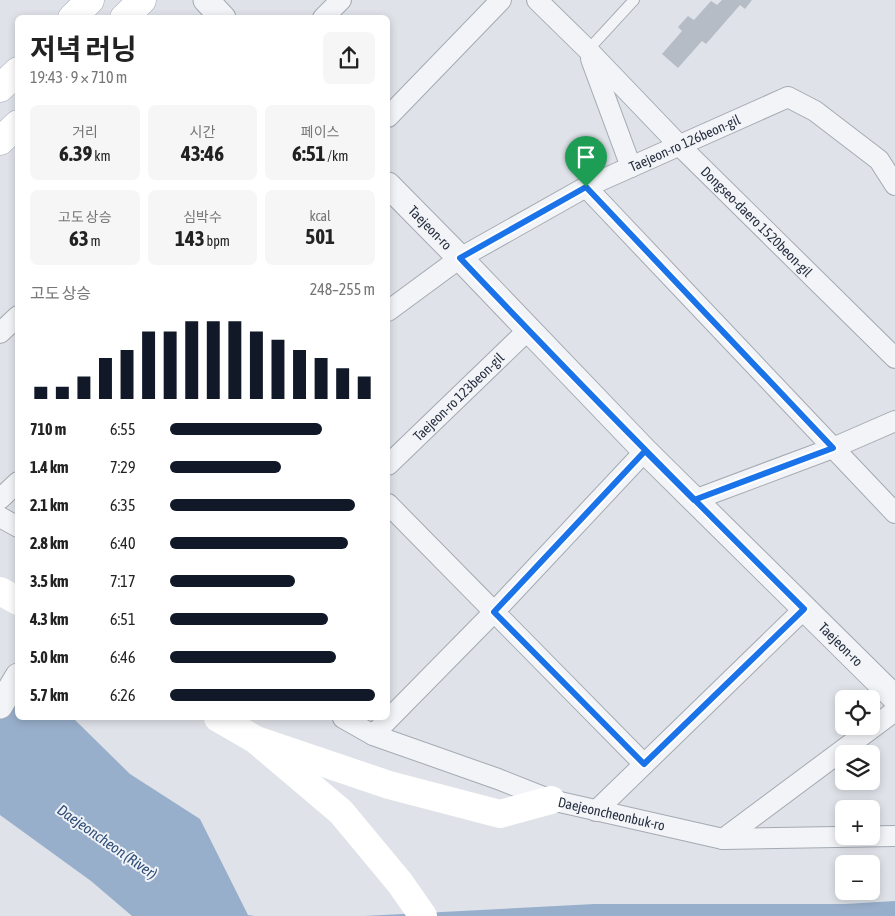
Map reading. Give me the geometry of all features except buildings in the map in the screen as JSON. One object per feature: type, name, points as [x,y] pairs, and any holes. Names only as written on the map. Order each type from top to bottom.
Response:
[{"type":"main road","points":[[75,15],[90,0]]},
{"type":"main road","points":[[127,15],[142,0]]},
{"type":"main road","points":[[0,88],[15,74]]},
{"type":"main road","points":[[0,141],[15,126]]},
{"type":"main road","points":[[0,591],[15,599]]},
{"type":"main road","points":[[221,720],[256,740],[341,812],[400,883],[424,916]]},
{"type":"main road","points":[[256,740],[389,785],[500,814],[551,800]]},
{"type":"street","points":[[206,0],[220,15]]},
{"type":"street","points":[[326,15],[341,0]]},
{"type":"street","points":[[390,115],[501,0]]},
{"type":"street","name":"Dongseo-daero 1520beon-gil","points":[[537,0],[680,146],[895,358]]},
{"type":"street","points":[[588,50],[631,167]]},
{"type":"street","name":"Taejeon-ro 126beon-gil","points":[[390,310],[460,258],[586,187],[788,97],[815,111],[880,160],[895,185]]},
{"type":"street","name":"Taejeon-ro","points":[[390,187],[645,451],[895,698]]},
{"type":"street","points":[[586,187],[895,513]]},
{"type":"street","points":[[0,333],[15,319]]},
{"type":"street","name":"Taejeon-ro 123beon-gil","points":[[390,463],[528,330]]},
{"type":"street","points":[[694,500],[833,448],[895,421]]},
{"type":"street","points":[[390,718],[494,612],[645,451]]},
{"type":"street","points":[[0,499],[15,485]]},
{"type":"street","points":[[390,506],[644,764]]},
{"type":"street","points":[[0,517],[15,525]]},
{"type":"street","points":[[596,811],[804,609]]},
{"type":"street","points":[[0,706],[15,681]]},
{"type":"street","points":[[723,840],[895,711]]},
{"type":"street","name":"Daejeoncheonbuk-ro","points":[[347,720],[373,735],[498,779],[551,800],[723,840],[895,836]]},
{"type":"street","points":[[373,735],[388,720]]},
{"type":"lane","points":[[588,50],[634,0]]},
{"type":"water","name":"Daejeoncheon (River)","points":[[0,681],[15,689],[15,720],[75,720],[130,774],[200,819],[248,915],[255,916],[132,916],[91,881],[0,815]]},
{"type":"water","points":[[895,901],[895,916],[364,916],[594,904],[845,904]]},
{"type":"route","points":[[586,187],[460,258],[645,451],[694,500],[804,609],[644,764],[494,612],[645,451],[694,500],[833,448],[586,187]]}]
